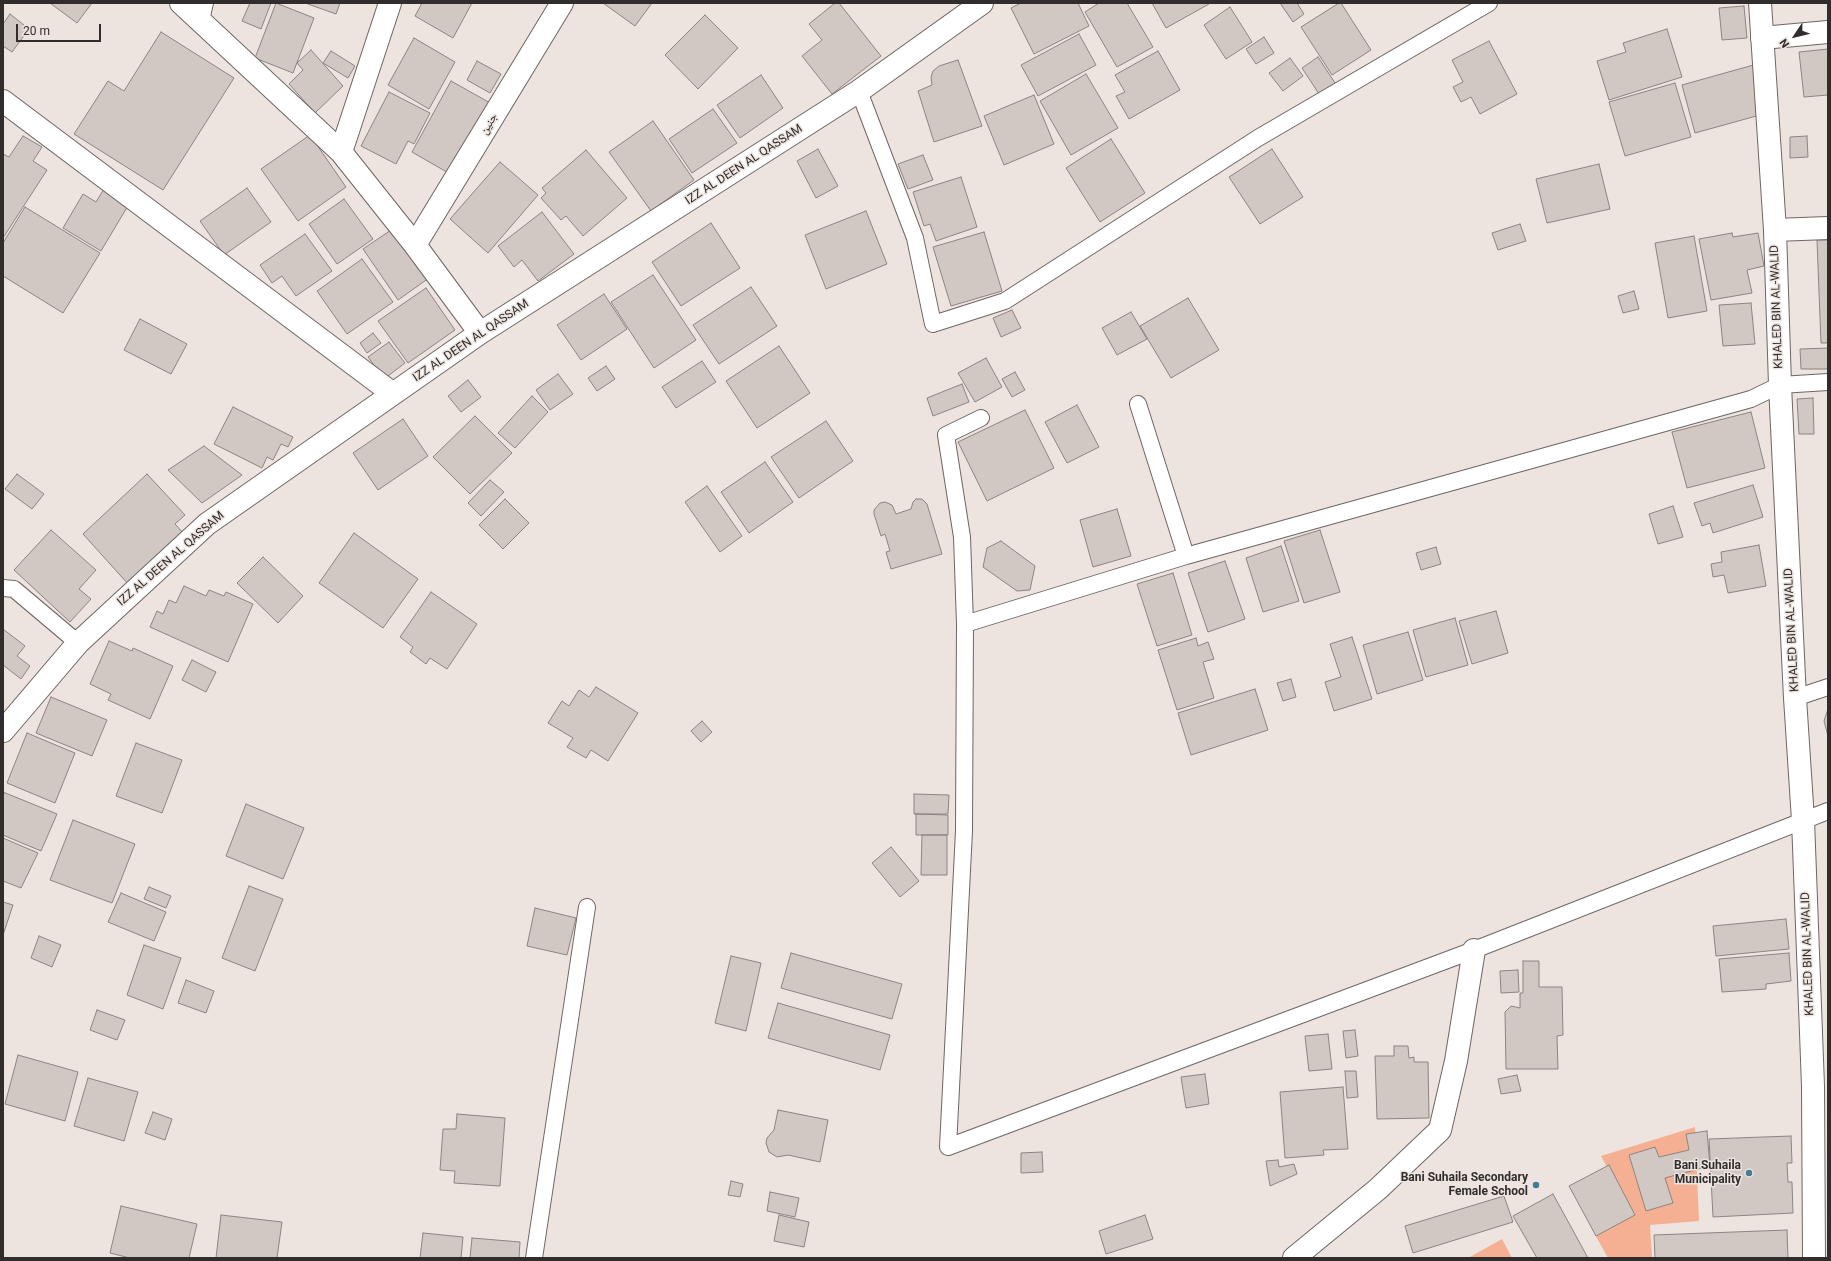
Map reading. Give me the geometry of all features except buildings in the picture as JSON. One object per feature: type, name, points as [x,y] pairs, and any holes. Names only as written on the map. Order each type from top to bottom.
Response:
[{"type":"street","points":[[182,3],[203,12],[341,152],[415,245],[480,333]]},
{"type":"street","points":[[341,152],[390,3]]},
{"type":"street","name":"جنين","points":[[415,245],[562,3]]},
{"type":"street","name":"IZZ AL DEEN AL QASSAM","points":[[3,731],[78,643],[207,524],[392,393],[480,333],[859,91],[982,3]]},
{"type":"street","name":"KHALED BIN AL-WALID","points":[[1760,3],[1775,230],[1780,385],[1795,698],[1803,820],[1813,1086],[1814,1258]]},
{"type":"street","points":[[1762,38],[1828,32]]},
{"type":"street","points":[[3,101],[392,393]]},
{"type":"street","points":[[1775,230],[1828,228]]},
{"type":"street","points":[[1294,1258],[1378,1189],[1440,1130],[1456,1061],[1474,950]]},
{"type":"lane","points":[[859,91],[916,238],[933,324],[1005,301],[1258,138],[1489,3]]},
{"type":"lane","points":[[965,624],[1186,556],[1752,399],[1780,385],[1828,382]]},
{"type":"lane","points":[[1138,404],[1186,556]]},
{"type":"lane","points":[[981,418],[946,435],[962,537],[965,624],[964,830],[948,1147],[1474,950],[1828,811]]},
{"type":"lane","points":[[3,588],[14,588],[78,643]]},
{"type":"lane","points":[[1795,698],[1828,687]]},
{"type":"lane","points":[[534,1258],[586,907]]},
{"type":"shaded area","points":[[1695,1127],[1699,1221],[1650,1225],[1652,1258],[1608,1258],[1593,1231],[1630,1210],[1601,1156]]},
{"type":"shaded area","points":[[1502,1239],[1512,1258],[1468,1258]]},
{"type":"place","name":"Bani Suhaila Municipality","points":[[1749,1173]]},
{"type":"place","name":"Bani Suhaila Secondary Female School","points":[[1536,1185]]}]
